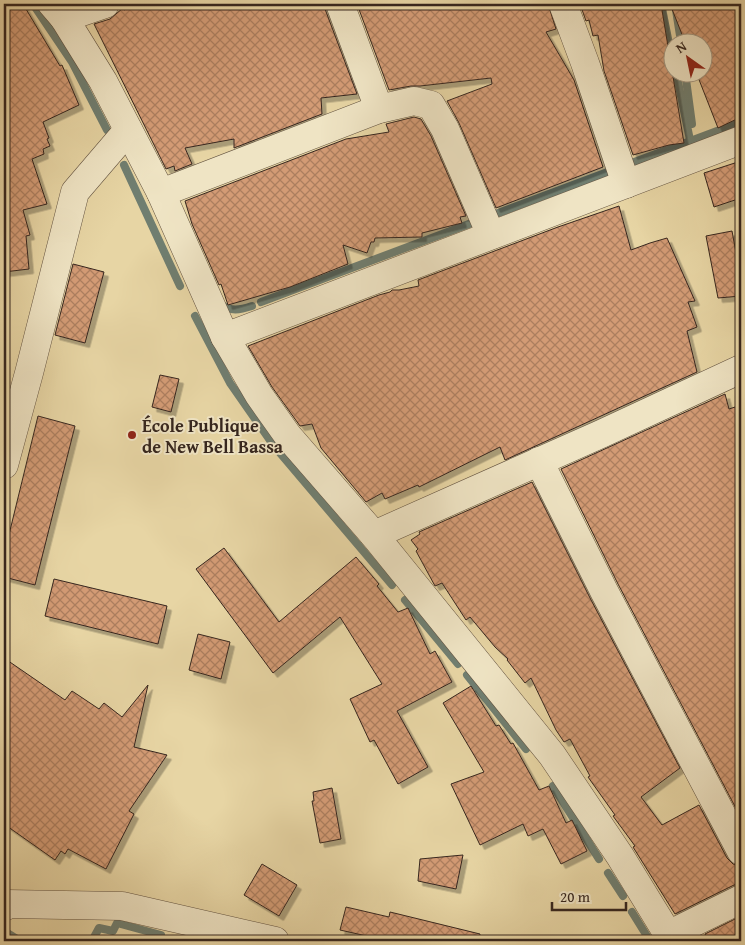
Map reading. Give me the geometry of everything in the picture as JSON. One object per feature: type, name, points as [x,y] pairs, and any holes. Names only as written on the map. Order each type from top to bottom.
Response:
[{"type":"street","points":[[105,4],[58,11],[103,81],[161,193],[225,337],[259,395],[288,436],[374,535],[552,755],[620,856],[670,938],[741,899]]},
{"type":"street","points":[[340,4],[379,109]]},
{"type":"street","points":[[563,4],[626,184]]},
{"type":"street","points":[[161,193],[379,109],[414,101],[431,105],[444,128],[490,235]]},
{"type":"street","points":[[4,465],[37,345],[75,192],[128,130]]},
{"type":"street","points":[[225,337],[741,140]]},
{"type":"street","points":[[374,535],[740,372]]},
{"type":"street","points":[[538,462],[741,852]]},
{"type":"street","points":[[4,907],[7,904],[122,906],[275,941]]},
{"type":"building","points":[[4,4],[23,4],[60,66],[62,65],[79,105],[43,122],[50,146],[43,149],[44,154],[32,159],[47,204],[23,210],[30,235],[26,236],[29,269],[4,272]]},
{"type":"building","points":[[138,4],[325,4],[325,9],[357,94],[321,98],[322,114],[234,148],[234,139],[185,148],[192,164],[175,171],[174,166],[166,169],[94,24],[110,19],[123,8],[124,10]]},
{"type":"building","points":[[357,4],[548,4],[556,29],[546,32],[574,80],[603,167],[496,208],[459,123],[447,101],[492,84],[491,78],[389,90]]},
{"type":"building","points":[[580,4],[661,4],[666,32],[662,32],[662,82],[674,82],[684,143],[633,155],[604,71],[598,35],[593,36],[589,20],[586,21]]},
{"type":"building","points":[[670,4],[741,4],[741,117],[718,128],[700,82],[712,82],[712,32],[681,32]]},
{"type":"building","points":[[414,117],[421,119],[431,136],[466,216],[460,217],[462,223],[422,233],[422,237],[375,238],[374,242],[371,242],[367,253],[343,245],[348,264],[290,287],[228,305],[221,284],[219,285],[192,224],[185,201],[346,139],[389,132],[386,124]]},
{"type":"building","points":[[741,161],[741,198],[714,207],[704,173]]},
{"type":"building","points":[[619,206],[631,250],[667,238],[695,301],[688,302],[697,327],[687,331],[697,372],[505,460],[500,447],[419,487],[418,485],[385,499],[382,493],[366,502],[321,448],[312,424],[300,426],[272,387],[248,346],[392,290],[419,286],[418,280]]},
{"type":"building","points":[[732,231],[741,280],[741,296],[718,298],[706,236]]},
{"type":"building","points":[[73,264],[104,272],[85,343],[55,335]]},
{"type":"building","points":[[160,375],[179,379],[171,412],[152,407]]},
{"type":"building","points":[[725,394],[729,409],[735,407],[741,428],[741,818],[618,584],[561,469]]},
{"type":"building","points":[[38,416],[75,426],[35,585],[4,577],[4,555]]},
{"type":"building","points":[[532,482],[590,598],[680,768],[641,797],[662,825],[699,805],[727,858],[733,864],[741,866],[741,884],[734,885],[675,914],[633,847],[635,846],[588,777],[590,776],[570,739],[564,742],[556,730],[531,678],[525,683],[508,659],[495,647],[470,617],[466,620],[442,583],[435,586],[416,551],[418,549],[411,540],[420,534],[419,532]]},
{"type":"building","points":[[224,548],[279,622],[356,557],[379,584],[377,586],[398,612],[408,608],[430,654],[435,651],[452,682],[397,711],[428,767],[398,784],[374,740],[370,742],[350,699],[382,684],[340,617],[273,673],[196,569]]},
{"type":"building","points":[[54,579],[167,606],[158,644],[45,616]]},
{"type":"building","points":[[198,634],[230,642],[221,679],[189,670]]},
{"type":"building","points":[[4,658],[65,700],[72,691],[99,709],[104,703],[122,717],[148,685],[134,747],[167,755],[129,811],[134,814],[106,869],[68,849],[65,854],[61,851],[55,860],[4,824]]},
{"type":"building","points":[[471,686],[496,726],[499,725],[511,744],[513,743],[539,790],[549,786],[566,823],[572,820],[587,851],[561,864],[543,829],[528,836],[523,824],[480,845],[451,784],[484,772],[443,703]]},
{"type":"building","points":[[332,788],[341,839],[320,843],[312,801],[314,801],[313,792]]},
{"type":"building","points":[[463,855],[456,889],[418,881],[420,859]]},
{"type":"building","points":[[262,864],[297,885],[279,916],[244,895]]},
{"type":"building","points":[[346,907],[389,917],[390,912],[480,934],[479,941],[389,941],[340,930]]},
{"type":"building","points":[[741,916],[741,941],[708,941],[705,934]]},
{"type":"waterway","points":[[33,4],[72,62],[107,130]]},
{"type":"waterway","points":[[661,4],[667,32]]},
{"type":"waterway","points":[[675,4],[679,32]]},
{"type":"waterway","points":[[678,82],[690,140]]},
{"type":"waterway","points":[[686,82],[692,124]]},
{"type":"waterway","points":[[261,302],[741,122]]},
{"type":"waterway","points":[[124,165],[180,286]]},
{"type":"waterway","points":[[221,304],[224,307],[235,310],[252,306]]},
{"type":"waterway","points":[[195,316],[230,383],[274,446],[392,585]]},
{"type":"waterway","points":[[405,600],[458,664]]},
{"type":"waterway","points":[[467,675],[526,749]]},
{"type":"waterway","points":[[553,786],[599,859]]},
{"type":"waterway","points":[[608,873],[623,896]]},
{"type":"waterway","points":[[632,912],[650,941]]},
{"type":"waterway","points":[[92,941],[99,928],[113,931],[117,923],[161,935]]},
{"type":"waterway","points":[[4,931],[20,941]]},
{"type":"place","name":"École Publique de New Bell Bassa","points":[[132,435]]}]
